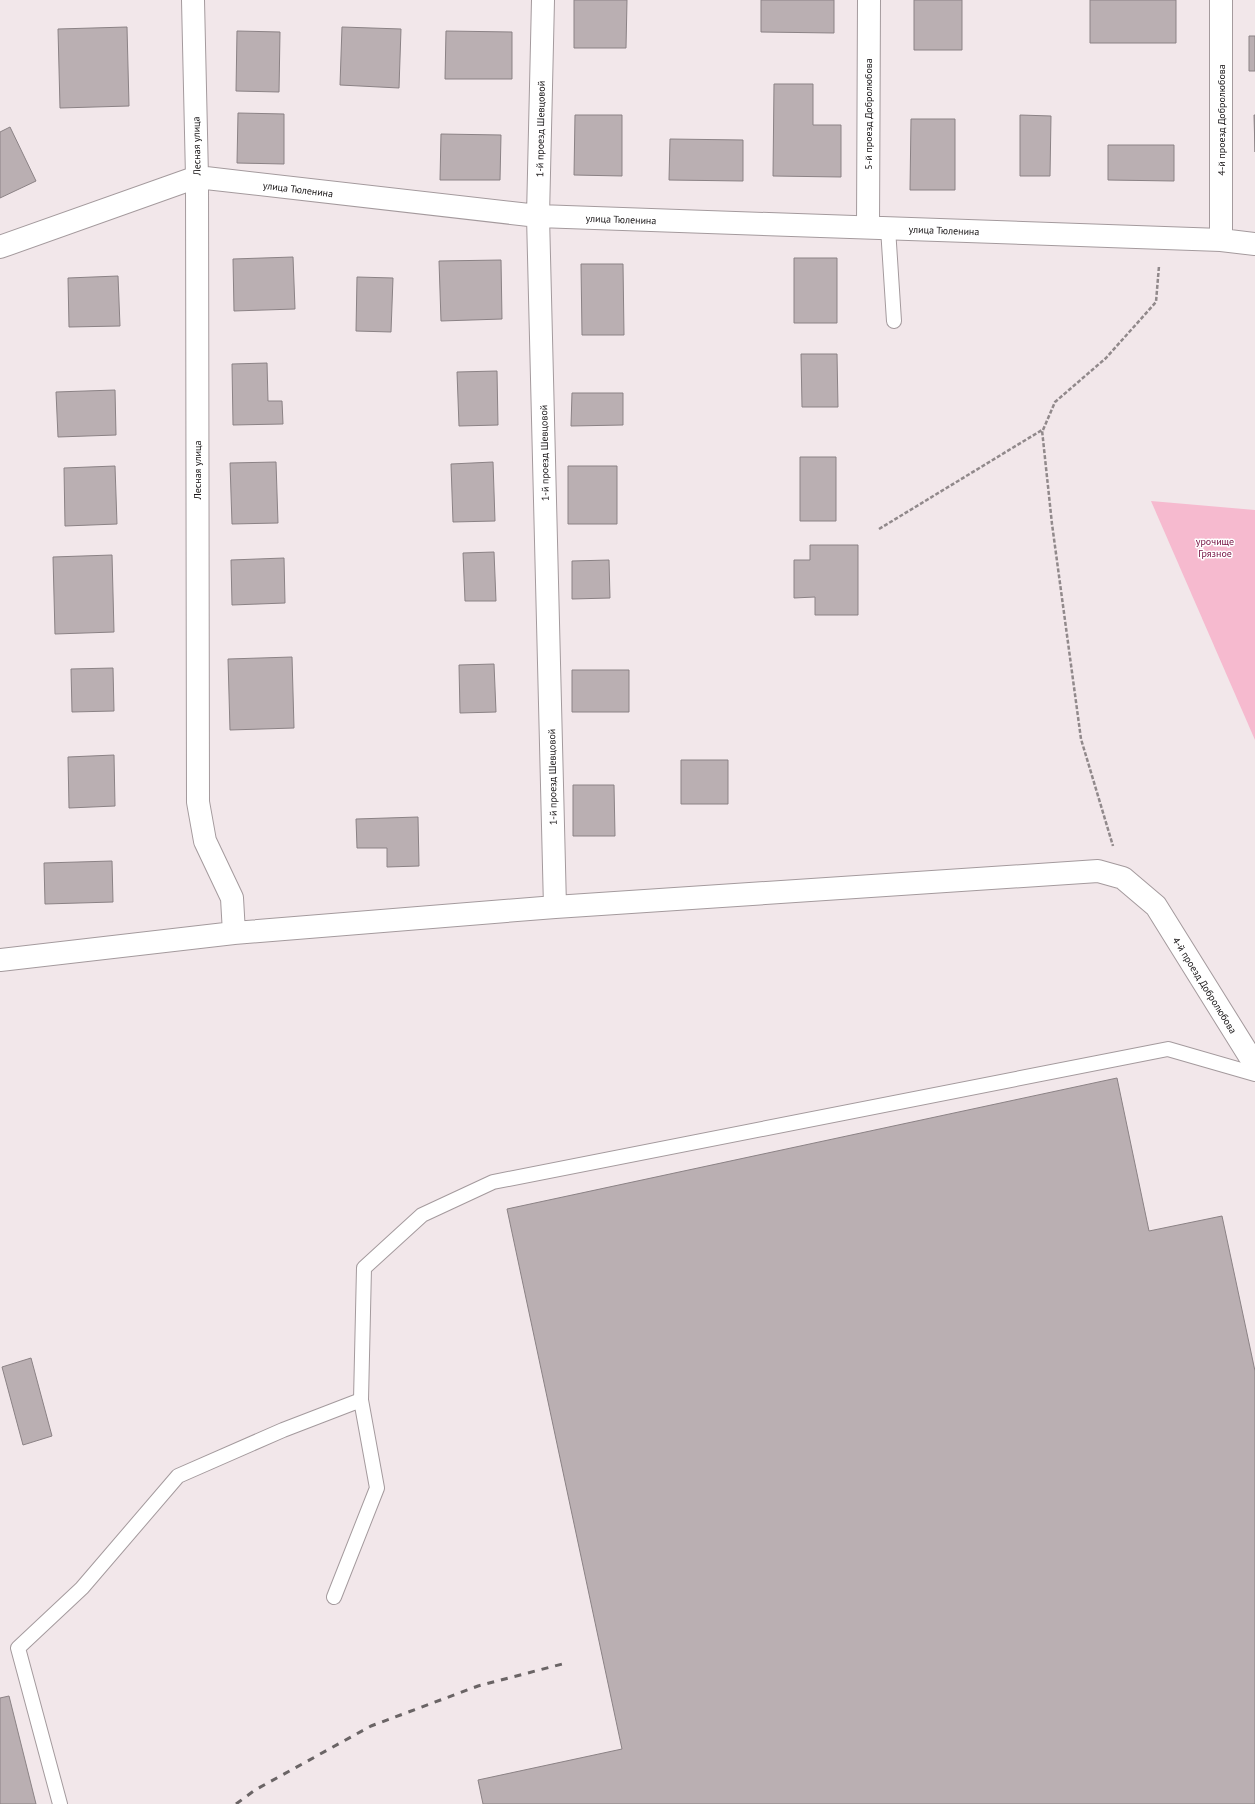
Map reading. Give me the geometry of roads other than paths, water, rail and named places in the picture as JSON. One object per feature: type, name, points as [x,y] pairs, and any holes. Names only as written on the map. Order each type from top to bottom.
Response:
[{"type":"street","name":"Лесная улица","points":[[193,0],[197,177],[198,802],[205,841],[232,898],[234,933]]},
{"type":"street","name":"1-й проезд Шевцовой","points":[[543,0],[538,216],[555,907]]},
{"type":"street","name":"5-й проезд Добролюбова","points":[[869,0],[878,228]]},
{"type":"street","name":"4-й проезд Добролюбова","points":[[1221,0],[1221,240]]},
{"type":"street","name":"улица Тюленина","points":[[0,247],[197,177],[538,216],[1221,240],[1255,244]]},
{"type":"street","name":"4-й проезд Добролюбова","points":[[555,907],[1098,871],[1124,878],[1156,906],[1255,1065]]},
{"type":"street","points":[[0,960],[234,933],[555,907]]},
{"type":"lane","points":[[878,228],[894,321]]},
{"type":"lane","points":[[334,1597],[377,1488],[362,1400],[364,1268],[422,1214],[493,1182],[1168,1049],[1255,1074]]},
{"type":"lane","points":[[60,1804],[18,1648],[82,1588],[178,1476],[283,1430],[362,1400]]},
{"type":"railway","points":[[236,1804],[255,1790],[371,1726],[478,1686],[566,1663]]},
{"type":"park label","name":"урочище Грязное","points":[[1215,546]]}]
